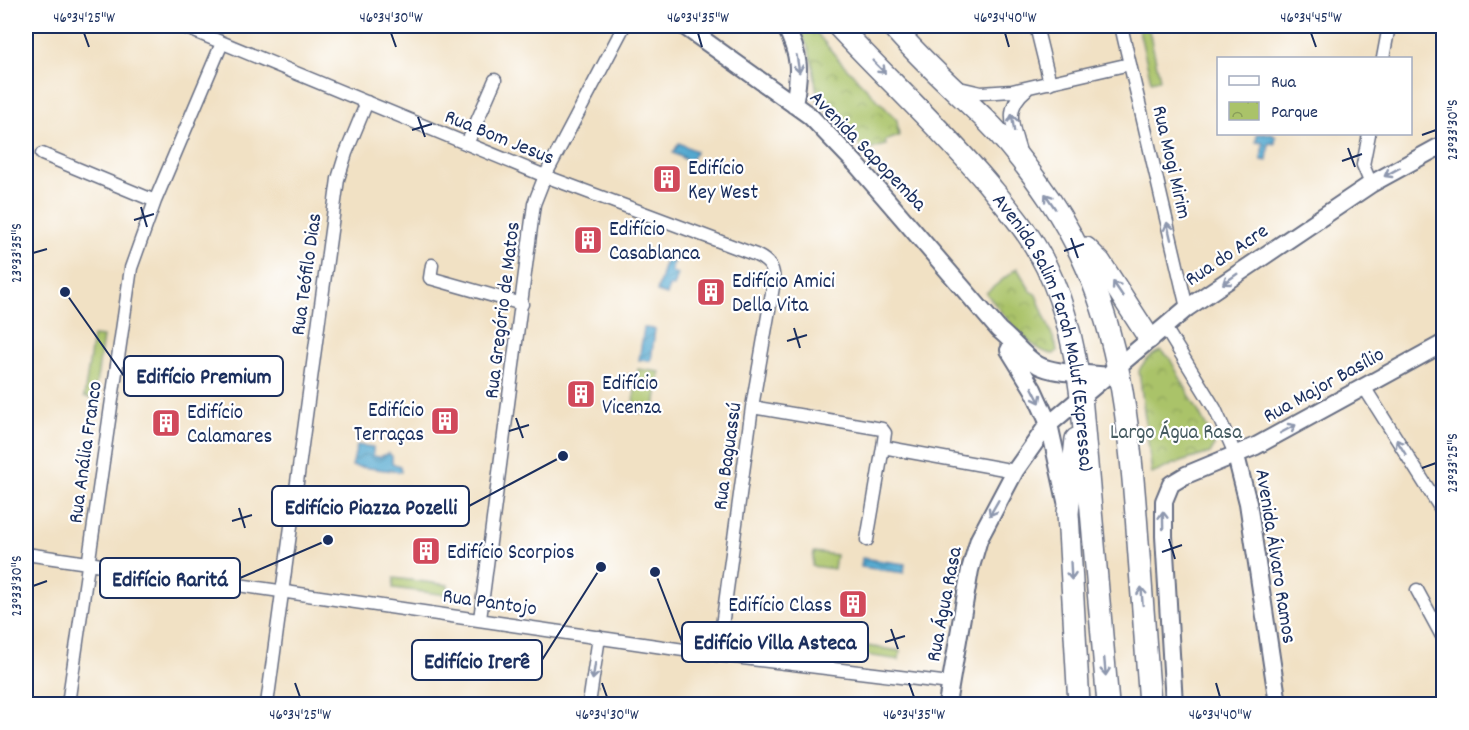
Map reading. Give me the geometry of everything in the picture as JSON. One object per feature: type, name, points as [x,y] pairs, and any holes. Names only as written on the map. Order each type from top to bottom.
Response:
[{"type":"highway","name":"Avenida Salim Farah Maluf (Expressa)","points":[[838,26],[938,127],[1012,213],[1040,253],[1053,282],[1078,372],[1108,705]]},
{"type":"highway","points":[[892,26],[948,85],[986,120],[1023,163],[1074,238],[1097,290],[1112,372],[1130,435],[1150,705]]},
{"type":"highway","points":[[1074,238],[1100,262],[1156,332]]},
{"type":"highway","points":[[1079,705],[1068,513],[1081,396]]},
{"type":"highway","points":[[1146,654],[1163,705]]},
{"type":"main road","name":"Avenida Sapopemba","points":[[684,26],[810,116],[856,164],[999,330],[1027,357],[1040,366],[1056,370],[1112,372]]},
{"type":"main road","points":[[785,26],[796,53],[800,71],[794,105]]},
{"type":"main road","name":"Rua do Acre","points":[[1049,424],[1187,308],[1371,184],[1443,144]]},
{"type":"main road","name":"Avenida Sapopemba","points":[[999,330],[1005,345],[1033,388],[1049,424],[1068,513]]},
{"type":"main road","name":"Rua Major Basílio","points":[[1174,705],[1164,536],[1164,496],[1171,484],[1236,456],[1443,343]]},
{"type":"main road","name":"Rua Água Rasa","points":[[947,705],[975,552],[987,521],[1015,471],[1038,436],[1049,424]]},
{"type":"main road","name":"Avenida Álvaro Ramos","points":[[1236,456],[1248,503],[1278,705]]},
{"type":"street","name":"Rua Bom Jesus","points":[[182,26],[544,176],[756,255],[771,264]]},
{"type":"street","name":"Rua Gregório de Matos","points":[[480,619],[534,204],[544,176],[624,26]]},
{"type":"street","points":[[1036,26],[1050,83]]},
{"type":"street","name":"Rua Mogi Mirim","points":[[1121,26],[1187,308]]},
{"type":"street","points":[[1383,57],[1389,26]]},
{"type":"street","name":"Rua Anália Franco","points":[[68,705],[128,283],[134,256],[222,42]]},
{"type":"street","points":[[948,85],[981,93],[1028,89],[1130,64]]},
{"type":"street","points":[[467,144],[495,80]]},
{"type":"street","points":[[1023,163],[1011,117],[1014,101],[1028,89]]},
{"type":"street","name":"Rua Teófilo Dias","points":[[267,705],[338,179],[367,102]]},
{"type":"street","points":[[1369,135],[1363,165],[1371,184]]},
{"type":"street","points":[[42,154],[155,201]]},
{"type":"street","name":"Rua Baguassú","points":[[718,655],[752,407],[773,287],[774,273],[771,264]]},
{"type":"street","points":[[432,265],[430,278],[522,304]]},
{"type":"street","name":"Avenida Álvaro Ramos","points":[[1156,332],[1215,409],[1236,456]]},
{"type":"street","points":[[1364,387],[1443,514]]},
{"type":"street","points":[[752,407],[880,428],[885,432],[867,540]]},
{"type":"street","points":[[883,447],[1015,471]]},
{"type":"street","name":"Rua Pantojo","points":[[26,554],[718,655],[950,683]]},
{"type":"street","points":[[1417,590],[1443,640]]},
{"type":"street","points":[[589,705],[599,637]]},
{"type":"green space","points":[[798,26],[811,26],[839,60],[897,120],[899,136],[885,141],[886,145],[865,151],[818,101],[809,50]]},
{"type":"green space","points":[[1138,26],[1148,26],[1160,79],[1151,81]]},
{"type":"green space","points":[[1017,268],[1030,290],[1036,295],[1056,345],[1057,351],[1054,354],[1045,352],[1026,339],[986,293]]},
{"type":"green space","points":[[93,336],[103,337],[94,399],[84,397]]},
{"type":"green space","name":"Largo Água Rasa","points":[[1161,351],[1169,357],[1213,439],[1214,446],[1210,453],[1174,464],[1152,474],[1139,371],[1148,359]]},
{"type":"green space","points":[[638,369],[660,372],[654,414],[632,411]]},
{"type":"green space","points":[[814,552],[836,555],[834,569],[812,566]]},
{"type":"green space","points":[[394,578],[448,585],[447,595],[393,588]]},
{"type":"green space","points":[[813,638],[900,651],[899,660],[811,647]]},
{"type":"water","points":[[1257,135],[1276,137],[1275,144],[1269,143],[1267,161],[1261,160],[1263,143],[1256,142]]},
{"type":"water","points":[[679,143],[696,151],[690,162],[673,153]]},
{"type":"water","points":[[666,259],[674,261],[671,272],[678,274],[674,287],[669,286],[667,295],[657,292]]},
{"type":"water","points":[[644,328],[655,329],[651,361],[639,360]]},
{"type":"water","points":[[357,445],[373,447],[373,456],[380,457],[388,453],[392,456],[392,463],[400,466],[401,472],[352,466]]},
{"type":"water","points":[[862,558],[905,564],[904,573],[861,567]]},
{"type":"place","name":"Edifício Key West","points":[[667,179]]},
{"type":"place","name":"Edifício Casablanca","points":[[588,240]]},
{"type":"place","name":"Edifício Premium","points":[[65,292]]},
{"type":"place","name":"Edifício Amici Della Vita","points":[[711,292]]},
{"type":"place","name":"Edifício Vicenza","points":[[581,394]]},
{"type":"place","name":"Edifício Terraças","points":[[445,421]]},
{"type":"place","name":"Edifício Calamares","points":[[166,423]]},
{"type":"place","name":"Edifício Piazza Pozelli","points":[[563,456]]},
{"type":"place","name":"Edifício Raritá","points":[[328,540]]},
{"type":"place","name":"Edifício Scorpios","points":[[426,551]]},
{"type":"place","name":"Edifício Irerê","points":[[601,567]]},
{"type":"place","name":"Edifício Villa Asteca","points":[[655,572]]},
{"type":"place","name":"Edifício Class","points":[[853,604]]}]
